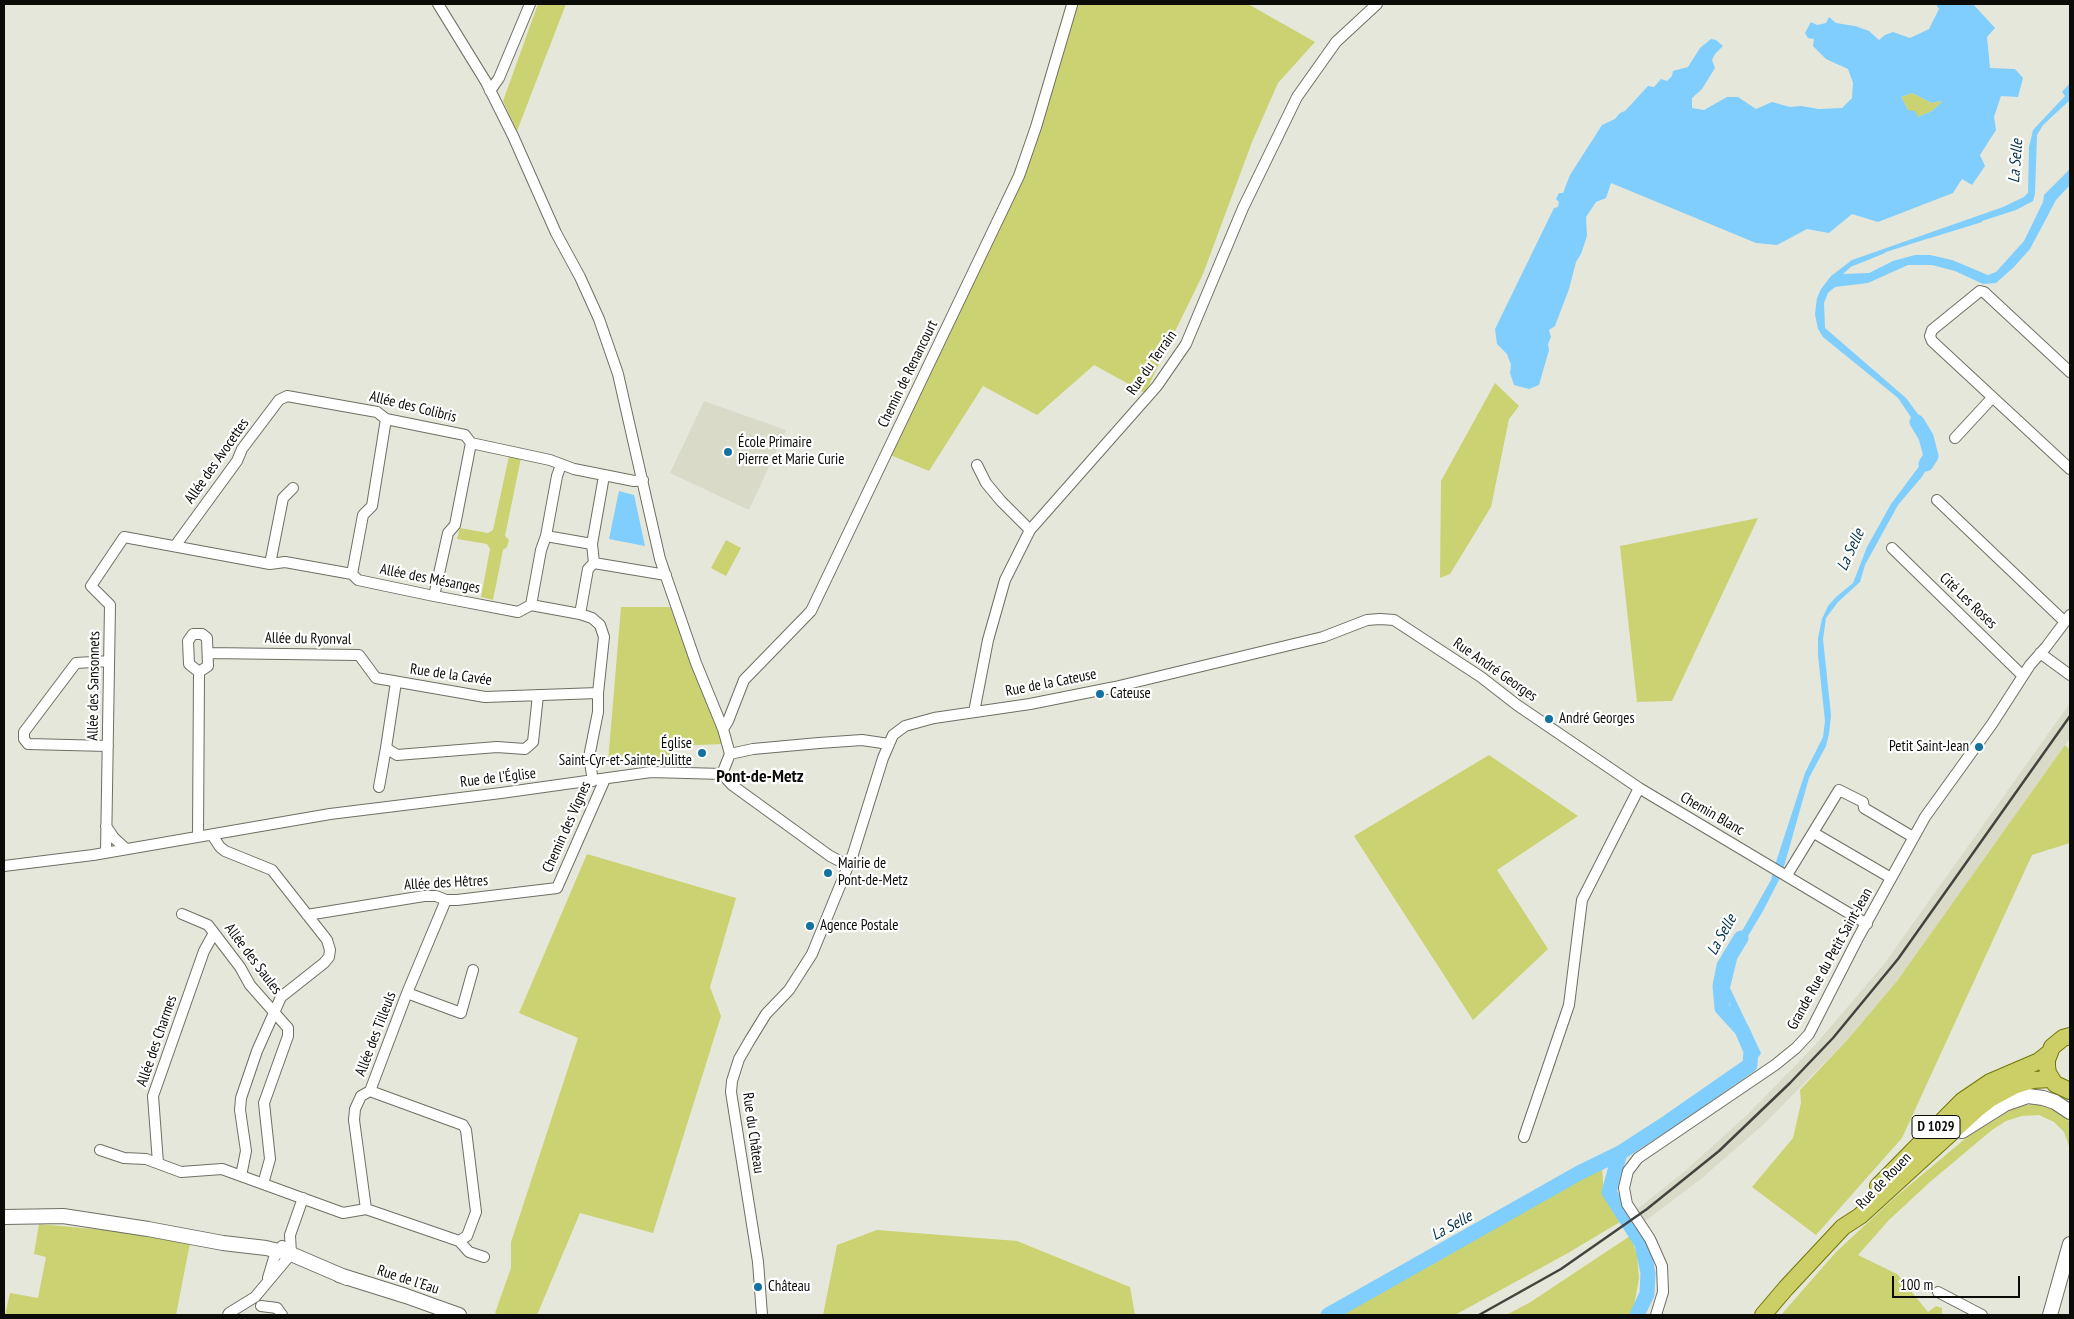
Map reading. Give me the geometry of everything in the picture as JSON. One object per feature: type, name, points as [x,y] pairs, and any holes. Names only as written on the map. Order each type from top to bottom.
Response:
[{"type":"main road","name":"Rue de Rouen","points":[[1764,1315],[1786,1288],[1843,1227],[1854,1212],[1962,1101],[1990,1082],[2039,1061],[2049,1053],[2056,1043],[2070,1036]]},
{"type":"main road","points":[[2049,1053],[2047,1066],[2051,1079],[2060,1088],[2070,1091]]},
{"type":"main road","name":"Rue de Rouen","points":[[1843,1227],[1860,1216],[1990,1099],[2016,1085],[2032,1080],[2051,1079]]},
{"type":"street","points":[[438,4],[490,91],[513,136],[556,233],[580,277],[599,319],[618,374],[660,558],[696,663],[723,729],[730,754],[722,774],[732,785],[823,851],[849,866]]},
{"type":"street","points":[[490,91],[500,78],[530,4]]},
{"type":"street","name":"Rue du Terrain","points":[[976,711],[975,707],[988,640],[1003,588],[1030,530],[1157,386],[1186,344],[1243,208],[1297,97],[1336,42],[1376,4]]},
{"type":"street","name":"Chemin de Renancourt","points":[[723,729],[744,680],[811,611],[1018,176],[1036,127],[1072,5]]},
{"type":"street","points":[[2070,372],[1984,292],[1980,291],[1932,330],[1930,336],[1932,341],[1992,398],[2070,468]]},
{"type":"street","name":"Allée des Colibris","points":[[287,396],[377,412],[386,419],[466,435],[471,443],[550,460],[561,465],[604,476],[634,481],[643,480]]},
{"type":"street","name":"Allée des Avocettes","points":[[176,546],[279,400],[287,396]]},
{"type":"street","points":[[1955,438],[1992,398]]},
{"type":"street","points":[[352,574],[363,515],[372,506],[386,419]]},
{"type":"street","points":[[434,596],[448,533],[455,525],[471,443]]},
{"type":"street","points":[[531,605],[541,550],[546,536],[557,476],[561,465]]},
{"type":"street","points":[[977,465],[986,483],[1030,530]]},
{"type":"street","points":[[594,563],[592,544],[604,476]]},
{"type":"street","points":[[270,564],[283,498],[293,488]]},
{"type":"street","points":[[1937,500],[2068,618]]},
{"type":"street","points":[[546,536],[592,544]]},
{"type":"street","name":"Allée des Mésanges","points":[[108,560],[124,537],[270,564],[285,562],[352,574],[358,580],[518,612],[531,605],[592,618],[600,625],[604,637],[598,693],[598,712],[589,757],[593,780]]},
{"type":"street","name":"Cité Les Roses","points":[[1892,548],[2023,676]]},
{"type":"street","name":"Allée des Sansonnets","points":[[106,852],[110,604],[91,586],[108,560]]},
{"type":"street","points":[[594,563],[666,575]]},
{"type":"street","points":[[580,614],[588,569],[594,563]]},
{"type":"street","name":"Grande Rue du Petit Saint-Jean","points":[[1656,1315],[1663,1292],[1662,1266],[1650,1239],[1627,1204],[1624,1188],[1628,1171],[1638,1158],[1796,1048],[1814,1025],[1839,974],[1925,817],[1992,724],[2023,676],[2068,618]]},
{"type":"street","name":"Rue de la Cateuse","points":[[889,744],[897,730],[934,718],[1030,704],[1115,687],[1323,638],[1354,624],[1380,619]]},
{"type":"street","name":"Rue André Georges","points":[[1380,619],[1394,620],[1422,637],[1502,691],[1517,705],[1639,788]]},
{"type":"street","points":[[198,672],[208,666],[207,638],[202,634],[193,634],[188,641],[189,664],[198,672],[198,837]]},
{"type":"street","name":"Allée du Ryonval","points":[[208,653],[359,655],[376,678],[396,682]]},
{"type":"street","points":[[2040,653],[2070,674]]},
{"type":"street","points":[[108,746],[28,744],[24,739],[24,732],[76,663],[109,661]]},
{"type":"street","name":"Rue de la Cavée","points":[[379,787],[396,682],[485,697],[598,693]]},
{"type":"street","points":[[386,748],[397,755],[497,747],[525,749],[533,742],[538,695]]},
{"type":"street","points":[[730,754],[754,749],[862,740],[889,744]]},
{"type":"street","name":"Rue du Château","points":[[762,1315],[758,1262],[731,1092],[732,1080],[739,1059],[766,1014],[798,978],[812,954],[849,866],[889,744]]},
{"type":"street","name":"Rue de l'Église","points":[[4,866],[126,849],[330,814],[651,772],[722,774]]},
{"type":"street","name":"Chemin des Vignes","points":[[557,888],[605,779]]},
{"type":"street","points":[[1524,1137],[1569,1005],[1582,900],[1639,788]]},
{"type":"street","name":"Chemin Blanc","points":[[1639,788],[1867,924]]},
{"type":"street","points":[[1785,874],[1814,833],[1839,790],[1863,802],[1864,808],[1913,837]]},
{"type":"street","points":[[106,825],[114,838],[126,849]]},
{"type":"street","points":[[1814,833],[1891,878]]},
{"type":"street","points":[[212,835],[225,851],[272,870],[330,945],[329,956],[324,964],[284,993],[273,1010],[257,1051],[241,1098],[240,1110],[246,1151],[241,1176]]},
{"type":"street","name":"Allée des Hêtres","points":[[307,915],[424,896],[436,896],[446,900],[466,899],[557,888]]},
{"type":"street","name":"Allée des Tilleuls","points":[[366,1208],[354,1114],[361,1096],[370,1091],[407,993],[446,900]]},
{"type":"street","name":"Allée des Saules","points":[[182,914],[205,922],[240,967],[250,985],[286,1025],[289,1031],[264,1103],[270,1154],[262,1184]]},
{"type":"street","name":"Allée des Charmes","points":[[158,1163],[153,1096],[204,951],[214,933]]},
{"type":"street","points":[[407,993],[461,1013],[473,970]]},
{"type":"street","points":[[370,1091],[463,1125],[466,1130],[476,1212],[467,1236],[459,1241]]},
{"type":"street","points":[[1927,1156],[1988,1113],[2005,1104],[2028,1096],[2055,1102],[2070,1112]]},
{"type":"street","points":[[100,1150],[124,1158],[140,1158],[181,1172],[216,1169],[241,1176],[343,1213],[366,1208],[459,1241],[469,1252],[484,1257]]},
{"type":"street","points":[[228,1315],[229,1312],[255,1297],[268,1279],[282,1256],[303,1198]]},
{"type":"street","name":"Rue de l'Eau","points":[[4,1217],[63,1216],[223,1243],[282,1256],[459,1315]]},
{"type":"street","points":[[2050,1315],[2070,1244]]},
{"type":"street","points":[[1938,1292],[1982,1315]]},
{"type":"street","points":[[255,1297],[268,1315]]},
{"type":"street","points":[[261,1306],[277,1308],[282,1315]]},
{"type":"shaded area","name":"École Primaire Pierre et Marie Curie","points":[[704,401],[786,430],[749,510],[670,473]]},
{"type":"shaded area","points":[[2070,703],[2070,738],[1897,981],[1849,1038],[1764,1124],[1701,1179],[1644,1222],[1636,1210],[1685,1171],[1748,1114],[1816,1044],[1884,964]]},
{"type":"green space","points":[[538,4],[566,4],[517,131],[503,101]]},
{"type":"green space","points":[[1066,4],[1248,4],[1315,42],[1278,83],[1252,142],[1203,274],[1145,393],[1094,365],[1037,415],[983,386],[929,471],[883,452],[1021,157]]},
{"type":"green space","points":[[1912,93],[1932,103],[1942,102],[1932,111],[1918,117],[1908,110],[1901,97]]},
{"type":"green space","points":[[1495,383],[1519,406],[1509,419],[1491,507],[1450,574],[1440,578],[1441,481]]},
{"type":"green space","points":[[509,456],[521,458],[505,536],[509,540],[507,547],[503,550],[493,600],[481,597],[490,549],[487,544],[457,539],[460,528],[488,533],[493,530]]},
{"type":"green space","points":[[1758,518],[1672,701],[1637,702],[1620,546]]},
{"type":"green space","points":[[726,540],[741,548],[726,576],[711,568]]},
{"type":"green space","points":[[621,607],[670,607],[723,744],[672,746],[672,764],[633,761],[608,762]]},
{"type":"green space","points":[[2065,745],[2070,750],[2070,843],[2032,855],[1902,1138],[1816,1235],[1752,1187],[1793,1138],[1801,1103],[1800,1090],[1849,1038],[1897,981]]},
{"type":"green space","points":[[1489,755],[1578,816],[1497,870],[1548,949],[1473,1020],[1354,836]]},
{"type":"green space","points":[[587,854],[736,898],[710,987],[721,1016],[653,1233],[580,1213],[537,1315],[500,1315],[495,1313],[511,1268],[511,1242],[578,1038],[519,1013]]},
{"type":"green space","points":[[2040,1103],[2054,1106],[2070,1123],[2070,1149],[2064,1132],[2054,1122],[2039,1115],[2022,1116],[2006,1121],[1992,1130],[1930,1182],[1889,1220],[1858,1255],[1897,1274],[1928,1312],[1936,1306],[1942,1308],[1942,1315],[1781,1315],[1836,1252],[1893,1199],[1972,1133],[2000,1114],[2021,1106]]},
{"type":"green space","points":[[1602,1168],[1604,1195],[1620,1222],[1568,1253],[1455,1315],[1338,1315]]},
{"type":"green space","points":[[39,1224],[191,1238],[176,1315],[5,1315],[10,1293],[38,1298],[46,1257],[34,1254]]},
{"type":"green space","points":[[877,1230],[1017,1241],[1130,1287],[1135,1315],[823,1315],[837,1245]]},
{"type":"green space","points":[[1630,1236],[1637,1254],[1639,1278],[1634,1306],[1629,1315],[1506,1315],[1529,1303]]},
{"type":"water","points":[[1936,4],[1973,4],[1995,28],[1987,37],[1990,68],[2015,69],[2023,78],[2018,97],[2001,96],[1994,117],[1996,130],[1980,155],[1985,166],[1972,185],[1962,179],[1953,193],[1878,222],[1852,214],[1829,233],[1807,229],[1777,245],[1756,243],[1611,183],[1606,198],[1596,202],[1586,217],[1587,236],[1576,262],[1569,289],[1555,326],[1549,330],[1551,337],[1548,344],[1549,350],[1539,385],[1529,389],[1514,385],[1510,373],[1511,365],[1507,354],[1497,344],[1495,329],[1554,208],[1558,207],[1559,202],[1556,199],[1559,193],[1563,193],[1570,175],[1602,125],[1615,119],[1620,113],[1625,111],[1648,86],[1654,87],[1661,79],[1667,81],[1672,76],[1673,71],[1688,67],[1700,48],[1711,39],[1716,40],[1723,46],[1712,60],[1715,68],[1702,89],[1692,98],[1692,108],[1704,110],[1727,97],[1738,97],[1756,109],[1772,102],[1790,107],[1842,108],[1852,98],[1853,83],[1848,69],[1826,59],[1813,46],[1814,39],[1808,38],[1805,33],[1811,22],[1817,25],[1826,23],[1829,17],[1836,23],[1855,26],[1869,31],[1879,40],[1893,32],[1910,38],[1929,29],[1939,9]],"holes":[[[1912,93],[1932,103],[1942,102],[1932,111],[1918,117],[1915,111],[1908,110],[1901,97]]]},
{"type":"water","points":[[2070,83],[2070,100],[2043,125],[2037,135],[2035,194],[2033,201],[2016,210],[1880,254],[1853,265],[1843,274],[1869,273],[1893,261],[1915,255],[1930,255],[1952,260],[1988,275],[1996,272],[2024,241],[2043,202],[2044,195],[2070,169],[2070,185],[2056,200],[2030,249],[2014,267],[1996,283],[1983,284],[1955,271],[1932,265],[1908,265],[1868,283],[1835,287],[1828,293],[1824,303],[1825,328],[1906,398],[1923,421],[1937,453],[1921,478],[1898,505],[1865,565],[1860,582],[1838,602],[1826,618],[1823,639],[1831,715],[1829,734],[1826,746],[1809,778],[1783,870],[1775,865],[1805,773],[1823,737],[1825,721],[1818,655],[1818,638],[1822,619],[1828,606],[1853,583],[1867,547],[1891,504],[1929,453],[1927,441],[1898,398],[1823,337],[1818,329],[1815,314],[1817,298],[1831,276],[1852,260],[2003,207],[2024,197],[2028,193],[2029,147],[2033,130],[2065,96],[2062,92]]},
{"type":"water","points":[[619,491],[634,495],[645,546],[609,539]]},
{"type":"water","points":[[1773,872],[1781,876],[1739,951],[1730,988],[1761,1053],[1759,1057],[1732,1010],[1724,985],[1733,947],[1771,880]]},
{"type":"waterway","name":"La Selle","points":[[1929,237],[1981,221]]},
{"type":"waterway","name":"La Selle","points":[[1852,265],[1884,252]]},
{"type":"waterway","name":"La Selle","points":[[1917,422],[1926,437],[1931,456],[1926,464]]},
{"type":"waterway","name":"La Selle","points":[[1637,1315],[1647,1294],[1648,1273],[1642,1244],[1609,1192],[1620,1153],[1750,1065],[1751,1051],[1742,1030],[1722,1008],[1720,986],[1724,966],[1741,938]]},
{"type":"waterway","name":"La Selle","points":[[1328,1315],[1579,1173],[1620,1153]]},
{"type":"railway","points":[[1479,1315],[1561,1269],[1647,1209],[1719,1151],[1790,1083],[1833,1038],[1898,959],[2070,716]]},
{"type":"place","name":"École Primaire Pierre et Marie Curie","points":[[728,452]]},
{"type":"place","name":"Cateuse","points":[[1100,694]]},
{"type":"place","name":"André Georges","points":[[1549,719]]},
{"type":"place","name":"Petit Saint-Jean","points":[[1979,747]]},
{"type":"place","name":"Église Saint-Cyr-et-Sainte-Julitte","points":[[702,753]]},
{"type":"place","name":"Mairie de Pont-de-Metz","points":[[828,873]]},
{"type":"place","name":"Agence Postale","points":[[810,926]]},
{"type":"place","name":"Château","points":[[758,1287]]},
{"type":"district","name":"Pont-de-Metz","points":[[760,777]]}]
